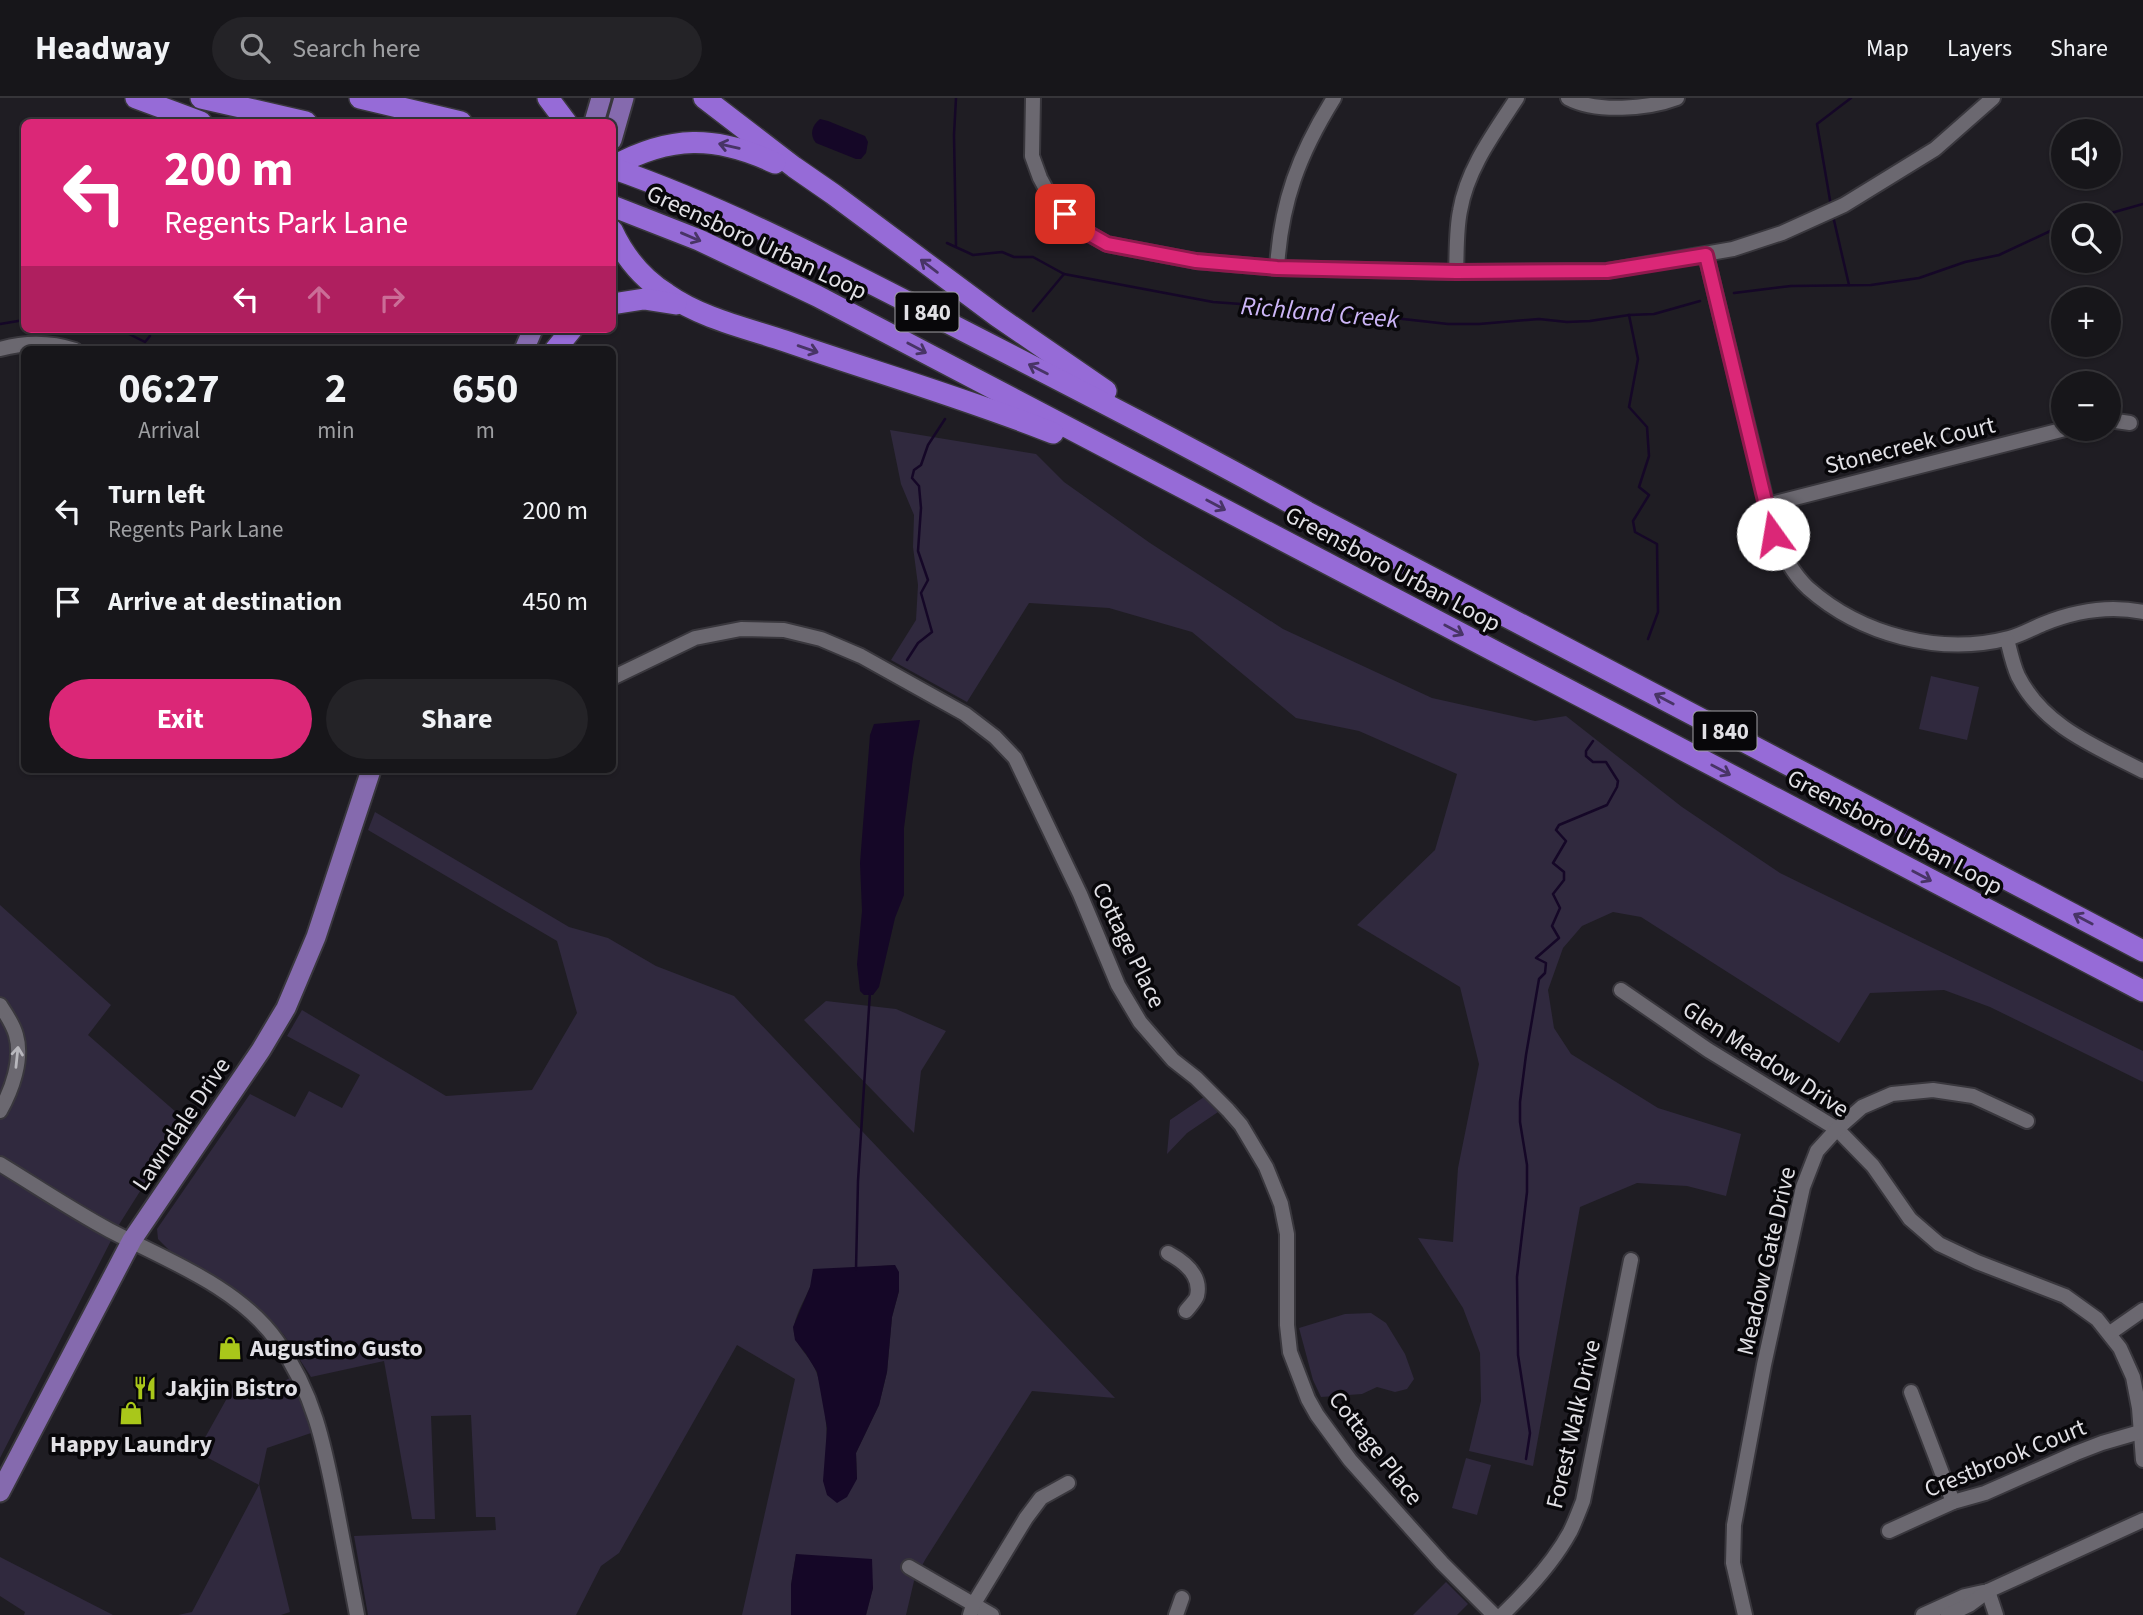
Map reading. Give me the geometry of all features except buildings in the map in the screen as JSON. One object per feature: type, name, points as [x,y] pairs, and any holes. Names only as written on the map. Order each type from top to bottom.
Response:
[{"type":"highway","points":[[136,98],[193,119]]},
{"type":"highway","points":[[201,98],[293,119]]},
{"type":"highway","points":[[360,98],[448,119]]},
{"type":"highway","points":[[548,98],[564,119]]},
{"type":"highway","points":[[704,98],[997,316],[1084,377],[1207,457]]},
{"type":"highway","points":[[616,166],[662,146],[705,142],[734,146],[778,165],[794,167]]},
{"type":"highway","name":"Greensboro Urban Loop","points":[[616,169],[713,207],[794,244],[1207,457],[2143,951]]},
{"type":"highway","name":"Greensboro Urban Loop","points":[[620,209],[699,240],[779,277],[2143,992]]},
{"type":"highway","points":[[616,237],[627,256],[645,277],[667,295],[691,308]]},
{"type":"highway","points":[[616,303],[645,299],[691,308],[827,356],[992,409],[1156,474]]},
{"type":"main road","points":[[595,119],[601,98]]},
{"type":"main road","points":[[616,126],[624,98]]},
{"type":"main road","name":"Lawndale Drive","points":[[0,1492],[132,1240],[261,1050],[286,1008],[316,937],[370,773]]},
{"type":"street","points":[[1034,98],[1032,156],[1040,178],[1053,202],[1077,227],[1107,244],[1196,261],[1277,268],[1456,272],[1607,271],[1706,255],[1782,233],[1844,205],[1935,149],[1993,98]]},
{"type":"street","points":[[1277,268],[1284,208],[1300,162],[1318,123],[1334,98]]},
{"type":"street","points":[[1456,272],[1460,211],[1469,180],[1481,155],[1517,98]]},
{"type":"street","points":[[1568,98],[1604,107],[1638,108],[1677,98]]},
{"type":"street","points":[[1706,255],[1773,534],[1786,561],[1807,587],[1836,609],[1872,628],[1913,640],[1960,646],[2007,639],[2065,616],[2088,610],[2143,612]]},
{"type":"street","points":[[0,349],[31,343],[58,346]]},
{"type":"street","points":[[2121,422],[2130,423]]},
{"type":"street","name":"Stonecreek Court","points":[[1767,505],[2051,433]]},
{"type":"street","name":"Cottage Place","points":[[616,676],[695,638],[741,629],[784,630],[821,639],[861,656],[965,714],[995,737],[1014,758],[1080,894],[1118,985],[1140,1022],[1173,1059],[1228,1110],[1241,1125],[1266,1167],[1281,1204],[1287,1234],[1287,1325],[1290,1352],[1308,1399],[1322,1425],[1442,1563],[1494,1615]]},
{"type":"street","points":[[2007,639],[2018,675],[2042,712],[2063,728],[2143,771]]},
{"type":"street","name":"Glen Meadow Drive","points":[[1621,990],[1708,1050],[1837,1129],[1873,1166],[1910,1219],[1939,1244],[1977,1262],[2065,1296],[2081,1306],[2110,1333],[2133,1377],[2139,1408],[2143,1460]]},
{"type":"street","points":[[0,1005],[10,1019],[18,1048],[12,1082],[0,1111]]},
{"type":"street","name":"Meadow Gate Drive","points":[[1745,1615],[1732,1563],[1734,1525],[1764,1366],[1803,1187],[1817,1151],[1861,1107],[1892,1094],[1933,1090],[1973,1096],[2027,1121]]},
{"type":"street","points":[[0,1164],[110,1231],[132,1240],[225,1293],[249,1311],[276,1339],[300,1379],[322,1434],[357,1615]]},
{"type":"street","points":[[1168,1253],[1189,1266],[1196,1283],[1197,1296],[1186,1311]]},
{"type":"street","name":"Forest Walk Drive","points":[[1502,1615],[1547,1566],[1570,1532],[1583,1501],[1631,1260]]},
{"type":"street","points":[[2110,1333],[2143,1310]]},
{"type":"street","points":[[1911,1392],[1952,1502]]},
{"type":"street","name":"Crestbrook Court","points":[[1889,1531],[1952,1502],[1985,1493],[2102,1443],[2140,1432]]},
{"type":"street","points":[[972,1610],[1041,1498],[1068,1483]]},
{"type":"street","points":[[1948,1615],[1969,1605],[1988,1591],[2143,1520]]},
{"type":"street","points":[[909,1567],[972,1610],[992,1615]]},
{"type":"street","points":[[1923,1615],[1965,1596],[1988,1591]]},
{"type":"street","points":[[1988,1591],[1996,1615]]},
{"type":"street","points":[[1176,1615],[1182,1598]]},
{"type":"shaded area","points":[[820,119],[865,136],[868,142],[866,153],[861,159],[816,143],[812,130]]},
{"type":"shaded area","points":[[890,430],[1036,454],[1064,482],[1150,543],[1283,629],[1432,698],[1535,721],[1566,716],[1682,807],[1780,873],[2143,1051],[2143,1082],[1990,1007],[1944,990],[1870,993],[1839,1043],[1641,917],[1613,912],[1582,926],[1563,948],[1548,990],[1554,1028],[1571,1054],[1658,1108],[1741,1134],[1726,1196],[1687,1186],[1637,1183],[1580,1207],[1533,1466],[1469,1451],[1481,1401],[1480,1353],[1463,1308],[1418,1238],[1453,1242],[1458,1168],[1479,1064],[1460,987],[1357,925],[1435,850],[1457,774],[1359,731],[1296,718],[1192,632],[1109,608],[1029,603],[967,702],[891,660],[916,620],[918,585],[913,547],[914,515],[901,484]]},
{"type":"shaded area","points":[[1931,676],[1979,687],[1967,740],[1919,729]]},
{"type":"shaded area","points":[[920,720],[904,828],[904,895],[895,918],[879,987],[873,995],[864,995],[860,991],[857,964],[862,911],[860,863],[870,735],[874,724]]},
{"type":"shaded area","points":[[375,812],[569,927],[608,938],[656,966],[734,996],[1115,1398],[1032,1391],[925,1560],[914,1581],[906,1615],[866,1615],[873,1588],[796,1554],[791,1585],[791,1615],[742,1615],[795,1379],[737,1345],[619,1553],[601,1566],[576,1615],[368,1615],[354,1536],[496,1530],[495,1517],[476,1517],[471,1415],[431,1416],[435,1519],[412,1519],[384,1361],[311,1377],[284,1335],[260,1310],[228,1285],[170,1251],[158,1239],[157,1229],[250,1094],[295,1117],[309,1091],[342,1108],[360,1075],[287,1036],[302,1010],[446,1096],[532,1090],[577,1013],[557,941],[368,830]],"holes":[[[895,1265],[899,1291],[892,1317],[887,1372],[879,1405],[856,1453],[857,1479],[827,1446],[821,1386],[815,1369],[795,1338],[794,1326],[813,1279],[856,1268]]]},
{"type":"shaded area","points":[[0,905],[111,1005],[88,1035],[185,1120],[120,1223],[0,1458]]},
{"type":"shaded area","points":[[826,1001],[896,1009],[946,1031],[921,1071],[914,1133],[804,1020]]},
{"type":"shaded area","points":[[1204,1097],[1218,1112],[1187,1133],[1167,1154],[1170,1120]]},
{"type":"shaded area","points":[[895,1265],[899,1272],[899,1291],[892,1317],[887,1372],[879,1405],[856,1453],[857,1479],[847,1497],[837,1503],[827,1495],[823,1481],[827,1428],[817,1372],[795,1340],[793,1327],[810,1287],[813,1269]]},
{"type":"shaded area","points":[[1371,1313],[1386,1323],[1405,1354],[1414,1379],[1407,1389],[1395,1392],[1377,1387],[1362,1394],[1321,1397],[1313,1380],[1299,1328],[1345,1314]]},
{"type":"shaded area","points":[[291,1377],[314,1432],[267,1448],[259,1484],[290,1612],[281,1615],[178,1615],[192,1612],[259,1485],[197,1452],[236,1382],[261,1396]]},
{"type":"shaded area","points":[[1466,1458],[1491,1465],[1477,1515],[1452,1508]]},
{"type":"shaded area","points":[[796,1554],[872,1559],[873,1588],[866,1615],[791,1615],[791,1585]]},
{"type":"shaded area","points":[[0,1557],[113,1615],[24,1615],[25,1612],[0,1596]]},
{"type":"shaded area","points":[[1446,1582],[1468,1604],[1457,1615],[1413,1615]]},
{"type":"waterway","points":[[956,98],[956,245]]},
{"type":"waterway","points":[[1831,206],[1817,124],[1851,98]]},
{"type":"waterway","name":"Richland Creek","points":[[2121,210],[2143,204]]},
{"type":"waterway","points":[[1833,216],[1849,285]]},
{"type":"waterway","name":"Richland Creek","points":[[1734,293],[1791,286],[1871,285],[1919,278],[1965,262],[1999,255],[2051,231]]},
{"type":"waterway","name":"Richland Creek","points":[[947,243],[973,255],[1002,252],[1014,257],[1033,257],[1064,274],[1213,302],[1322,310],[1448,324],[1539,319],[1590,321],[1654,314],[1700,301]]},
{"type":"waterway","points":[[1033,311],[1064,274]]},
{"type":"waterway","points":[[1629,315],[1638,359],[1629,407],[1647,427],[1649,456],[1639,487],[1649,495],[1633,521],[1635,532],[1657,544],[1658,612],[1648,639]]},
{"type":"waterway","name":"Richland Creek","points":[[0,324],[21,320]]},
{"type":"waterway","name":"Richland Creek","points":[[127,333],[145,342],[149,333]]},
{"type":"waterway","points":[[907,660],[918,643],[932,632],[921,593],[928,580],[918,551],[921,508],[919,486],[912,478],[914,470],[921,465],[928,445],[945,419]]},
{"type":"waterway","points":[[1526,1459],[1530,1433],[1518,1355],[1517,1277],[1527,1192],[1520,1102],[1539,979],[1545,973],[1546,963],[1536,958],[1559,938],[1552,926],[1560,908],[1553,894],[1564,880],[1564,872],[1553,863],[1566,841],[1556,830],[1559,825],[1607,805],[1617,787],[1618,781],[1606,762],[1593,762],[1586,756],[1586,751],[1593,741]]},
{"type":"waterway","points":[[856,1269],[858,1181],[870,992]]},
{"type":"place","name":"Augustino Gusto","points":[[230,1348]]},
{"type":"place","name":"Jakjin Bistro","points":[[145,1388]]},
{"type":"place","name":"Happy Laundry","points":[[131,1413]]},
{"type":"route","points":[[1065,214],[1077,227],[1107,244],[1196,261],[1277,268],[1456,272],[1607,271],[1706,255],[1773,534]]}]
